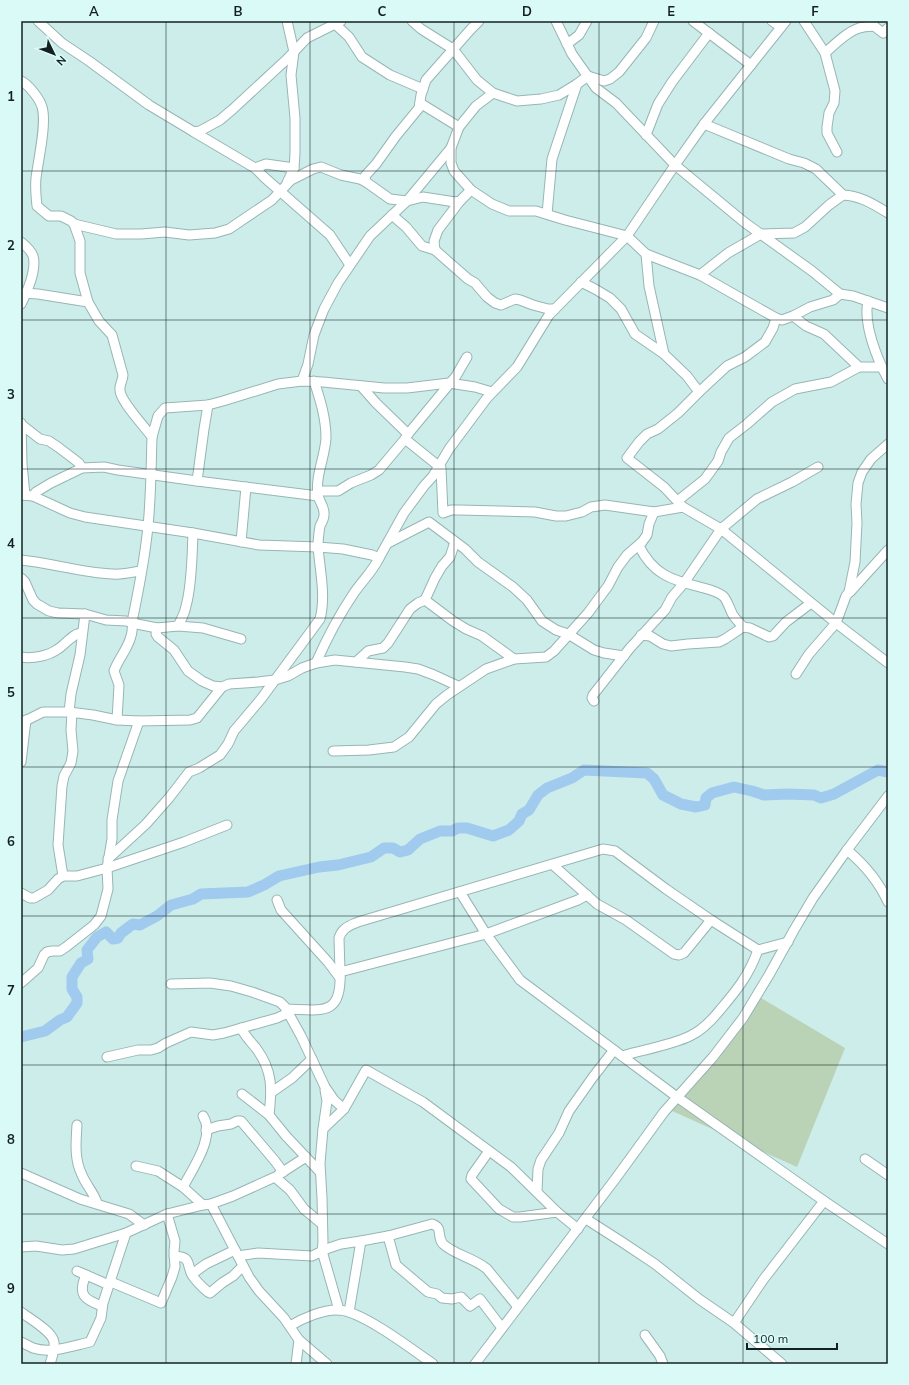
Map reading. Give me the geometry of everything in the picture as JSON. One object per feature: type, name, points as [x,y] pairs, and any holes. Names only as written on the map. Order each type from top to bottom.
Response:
[{"type":"street","points":[[38,21],[62,44],[89,61],[149,105],[255,168],[283,190],[330,235],[350,265]]},
{"type":"street","points":[[283,190],[294,168],[296,153],[295,118],[291,75],[294,52],[287,21]]},
{"type":"street","points":[[412,21],[421,29],[453,49],[477,80],[493,92],[517,100],[541,99],[559,95],[588,76]]},
{"type":"street","points":[[366,182],[365,176],[419,108],[421,95],[426,80],[479,21]]},
{"type":"street","points":[[556,21],[572,54],[596,88],[616,103],[675,165],[744,222],[812,271],[840,294],[853,296],[888,308]]},
{"type":"street","points":[[567,44],[578,34],[587,21]]},
{"type":"street","points":[[588,76],[604,81],[610,79],[619,72],[646,38],[654,21]]},
{"type":"street","points":[[693,21],[752,65]]},
{"type":"street","points":[[316,663],[335,622],[356,590],[376,565],[404,512],[433,476],[459,434],[492,392],[517,367],[549,315],[627,236],[704,124],[784,24],[772,21]]},
{"type":"street","points":[[804,21],[825,53],[835,91],[834,103],[829,113],[826,127],[827,133],[837,152]]},
{"type":"street","points":[[194,132],[200,131],[220,120],[233,110],[307,38],[338,23],[362,57],[390,75],[423,89]]},
{"type":"street","points":[[825,53],[849,34],[864,27],[873,24],[883,33],[888,28]]},
{"type":"street","points":[[646,135],[658,104],[672,82],[709,33]]},
{"type":"street","points":[[21,81],[24,82],[34,93],[42,106],[43,123],[36,180],[37,206],[49,216],[61,216],[74,224],[116,234],[165,232],[190,235],[215,233],[229,229],[272,200],[291,180],[306,172],[322,167],[341,175],[360,179],[390,199],[407,201],[423,196],[455,202],[460,201]]},
{"type":"street","points":[[547,214],[552,159],[577,84]]},
{"type":"street","points":[[493,92],[476,106],[459,127],[451,148],[450,163],[454,171],[471,190],[492,204],[509,211],[536,211],[627,236],[646,254],[700,275],[782,320],[833,300],[840,294]]},
{"type":"street","points":[[420,103],[459,127]]},
{"type":"street","points":[[704,124],[816,169],[843,195]]},
{"type":"street","points":[[302,381],[308,364],[314,335],[324,309],[350,265],[370,236],[407,201],[451,148]]},
{"type":"street","points":[[255,168],[266,164],[294,168]]},
{"type":"street","points":[[435,250],[434,241],[438,230],[460,201],[471,190]]},
{"type":"street","points":[[700,275],[728,253],[761,234],[794,233],[805,226],[843,195],[854,195],[868,201],[888,213]]},
{"type":"street","points":[[392,215],[406,227],[422,246],[435,250],[468,279],[475,283],[487,298],[495,303],[501,306],[515,299],[548,309],[555,309]]},
{"type":"street","points":[[74,224],[80,240],[80,273],[88,302],[98,321],[109,331],[115,341],[123,375],[119,388],[124,402],[152,437]]},
{"type":"street","points":[[21,242],[27,247],[33,256],[34,266],[21,304]]},
{"type":"street","points":[[646,254],[649,286],[664,354]]},
{"type":"street","points":[[581,282],[610,298],[621,309],[635,334],[664,354],[687,376],[699,392]]},
{"type":"street","points":[[24,293],[54,296],[88,302]]},
{"type":"street","points":[[868,301],[866,310],[868,327],[881,367],[888,378]]},
{"type":"street","points":[[793,316],[806,326],[824,334],[859,367]]},
{"type":"street","points":[[776,318],[773,328],[765,342],[745,357],[727,366],[678,414],[658,429],[647,434],[627,458],[680,503],[721,529],[811,603],[888,663]]},
{"type":"street","points":[[26,495],[36,492],[82,468],[104,467],[246,487],[318,493],[338,491],[379,470],[456,376],[467,357]]},
{"type":"street","points":[[680,503],[680,499],[705,479],[718,461],[729,438],[772,402],[795,390],[831,382],[859,367],[881,367]]},
{"type":"street","points":[[117,720],[119,684],[114,671],[116,664],[124,654],[132,635],[132,623],[148,526],[152,437],[158,416],[165,408],[208,404],[223,401],[278,384],[302,381],[384,388],[407,388],[449,383],[475,387],[492,392]]},
{"type":"street","points":[[108,863],[170,798],[189,772],[199,768],[220,755],[228,744],[234,731],[261,699],[320,620],[322,612],[322,588],[318,546],[320,526],[325,510],[318,493],[318,477],[326,438],[321,401],[314,381]]},
{"type":"street","points":[[362,386],[407,436],[439,465],[442,470],[443,514]]},
{"type":"street","points":[[197,481],[208,404]]},
{"type":"street","points":[[22,423],[40,439],[48,441],[58,447],[79,463],[82,468]]},
{"type":"street","points":[[22,423],[22,464],[26,495]]},
{"type":"street","points":[[850,592],[855,562],[857,523],[856,504],[858,483],[862,472],[871,460],[888,444]]},
{"type":"street","points":[[594,701],[592,698],[593,695],[641,635],[660,617],[672,597],[684,583],[721,529],[757,499],[792,482],[818,467]]},
{"type":"street","points":[[241,542],[246,487]]},
{"type":"street","points":[[26,495],[70,513],[85,517],[193,533],[259,545],[318,546],[360,552],[379,558]]},
{"type":"street","points":[[388,543],[451,510],[535,512],[548,515],[566,516],[582,512],[591,507],[605,505],[654,512],[680,503]]},
{"type":"street","points":[[333,750],[369,750],[394,747],[408,737],[436,704],[458,686],[486,669],[514,659],[546,657],[554,651],[588,613],[608,586],[618,567],[627,555],[642,542],[647,535],[649,524],[654,512]]},
{"type":"street","points":[[429,522],[465,549],[478,562],[513,587],[527,600],[542,621],[556,630],[568,634],[594,650],[624,656]]},
{"type":"street","points":[[178,626],[186,606],[192,557],[193,533]]},
{"type":"street","points":[[356,662],[368,652],[383,648],[410,609],[425,600],[435,578],[442,566],[450,557],[455,542]]},
{"type":"street","points":[[639,546],[645,558],[670,579],[706,589],[725,597],[734,617],[743,627],[750,628],[769,637],[773,636],[786,622],[811,603]]},
{"type":"street","points":[[796,674],[810,654],[836,623],[846,596],[888,550]]},
{"type":"street","points":[[21,560],[101,573],[115,574],[141,571]]},
{"type":"street","points":[[21,578],[25,582],[33,600],[37,604],[42,608],[58,613],[86,614],[106,620],[126,621],[157,628],[178,626],[203,628],[241,639]]},
{"type":"street","points":[[425,600],[453,621],[482,636],[514,659]]},
{"type":"street","points":[[63,876],[58,845],[62,786],[64,776],[71,763],[73,751],[70,712],[71,694],[80,655],[82,633],[86,614]]},
{"type":"street","points":[[641,635],[650,636],[663,644],[671,646],[719,642],[743,627]]},
{"type":"street","points":[[157,628],[156,634],[158,637],[174,650],[191,675],[213,686],[222,687]]},
{"type":"street","points":[[21,657],[29,658],[41,656],[57,650],[76,635],[82,633]]},
{"type":"street","points":[[21,762],[23,721],[43,712],[70,712],[117,720],[190,720],[197,718],[222,687],[229,684],[275,680],[288,676],[302,668],[316,663],[335,660],[418,670],[434,675],[458,686]]},
{"type":"street","points":[[21,983],[38,968],[47,952],[60,950],[66,947],[94,926],[101,916],[108,890],[108,863],[112,839],[112,820],[118,781],[139,721]]},
{"type":"street","points":[[476,1364],[578,1230],[654,1126],[677,1097],[713,1057],[742,1018],[769,975],[803,913],[846,850],[888,796]]},
{"type":"street","points":[[21,893],[30,898],[34,898],[48,890],[58,879],[63,876],[77,876],[108,863],[184,842],[227,824]]},
{"type":"street","points":[[107,1057],[138,1050],[151,1050],[158,1048],[191,1032],[213,1035],[277,1018],[287,1011],[320,1010],[329,1008],[334,1004],[339,993],[339,938],[344,929],[358,922],[603,849],[615,851],[666,890],[758,950],[788,942]]},
{"type":"street","points":[[846,850],[862,864],[878,882],[888,902]]},
{"type":"street","points":[[553,865],[597,904],[626,920],[674,954],[679,955],[684,952],[711,920]]},
{"type":"street","points":[[460,892],[486,934],[520,980],[677,1097],[824,1201],[888,1244]]},
{"type":"street","points":[[340,975],[486,934],[578,900],[587,895]]},
{"type":"street","points":[[276,900],[281,910],[340,975]]},
{"type":"street","points":[[622,1056],[680,1040],[700,1030],[715,1016],[736,991],[753,965],[758,950]]},
{"type":"street","points":[[171,984],[210,983],[231,986],[280,1002],[287,1011],[325,1087],[334,1100],[344,1109]]},
{"type":"street","points":[[241,1028],[262,1058],[270,1077],[272,1092],[269,1115]]},
{"type":"street","points":[[537,1192],[538,1169],[541,1160],[559,1133],[569,1111],[593,1076],[614,1050]]},
{"type":"street","points":[[272,1092],[312,1059]]},
{"type":"street","points":[[323,1129],[344,1109],[366,1070],[423,1102],[512,1167],[557,1212],[578,1230]]},
{"type":"street","points":[[325,1087],[327,1101],[323,1129],[320,1172],[322,1198],[322,1251],[339,1310]]},
{"type":"street","points":[[242,1094],[269,1115],[320,1172]]},
{"type":"street","points":[[183,1187],[204,1147],[206,1121],[203,1116]]},
{"type":"street","points":[[206,1130],[241,1120],[275,1162],[279,1175],[304,1209],[322,1224]]},
{"type":"street","points":[[77,1125],[76,1157],[81,1175],[97,1203]]},
{"type":"street","points":[[489,1151],[472,1175],[471,1179],[499,1208],[513,1217],[557,1212]]},
{"type":"street","points":[[21,1247],[36,1246],[62,1250],[74,1250],[126,1234],[167,1214],[207,1205],[233,1196],[279,1175],[306,1157]]},
{"type":"street","points":[[865,1159],[888,1175]]},
{"type":"street","points":[[136,1166],[158,1171],[207,1205],[237,1253],[249,1277],[259,1291],[290,1326],[299,1340],[327,1364]]},
{"type":"street","points":[[21,1173],[80,1199],[129,1214],[144,1225]]},
{"type":"street","points":[[734,1322],[763,1280],[824,1201]]},
{"type":"street","points":[[77,1271],[161,1303],[175,1267],[175,1241],[167,1214]]},
{"type":"street","points":[[586,1219],[655,1264],[699,1299],[734,1322],[782,1364]]},
{"type":"street","points":[[192,1274],[206,1264],[237,1253],[308,1256],[341,1244],[388,1236],[432,1224],[439,1230],[440,1239],[445,1245],[482,1264],[518,1307]]},
{"type":"street","points":[[21,1342],[33,1348],[53,1350],[90,1342],[101,1318],[102,1306],[126,1234]]},
{"type":"street","points":[[388,1236],[394,1262],[404,1274],[428,1292],[436,1294],[442,1298],[452,1300],[461,1297],[470,1306],[479,1299],[482,1300],[502,1328]]},
{"type":"street","points":[[349,1312],[361,1241]]},
{"type":"street","points":[[174,1256],[181,1256],[189,1262],[192,1274],[210,1293],[222,1282],[233,1276],[243,1266]]},
{"type":"street","points":[[86,1275],[82,1292],[85,1298],[102,1306]]},
{"type":"street","points":[[290,1326],[311,1315],[339,1310],[349,1312],[372,1322],[432,1364]]},
{"type":"street","points":[[21,1312],[51,1335],[54,1342],[50,1364]]},
{"type":"street","points":[[645,1335],[660,1356],[663,1364]]},
{"type":"street","points":[[296,1364],[299,1340]]},
{"type":"green space","points":[[761,998],[845,1048],[797,1167],[670,1110]]},
{"type":"waterway","points":[[21,1037],[45,1031],[60,1020],[67,1017],[77,1003],[77,997],[72,989],[72,977],[81,963],[88,959],[87,950],[97,937],[106,932],[113,939],[118,938],[121,933],[133,924],[140,925],[157,916],[171,905],[193,899],[201,894],[248,892],[279,876],[371,857],[384,848],[393,848],[400,852],[408,850],[420,839],[440,831],[452,831],[458,828],[467,828],[493,836],[509,830],[519,821],[522,814],[529,810],[538,795],[547,788],[572,778],[584,770],[647,773],[654,779],[663,795],[681,804],[696,807],[705,805],[706,798],[712,793],[734,787],[764,795],[814,795],[821,798],[834,794],[878,770],[888,772]]}]
